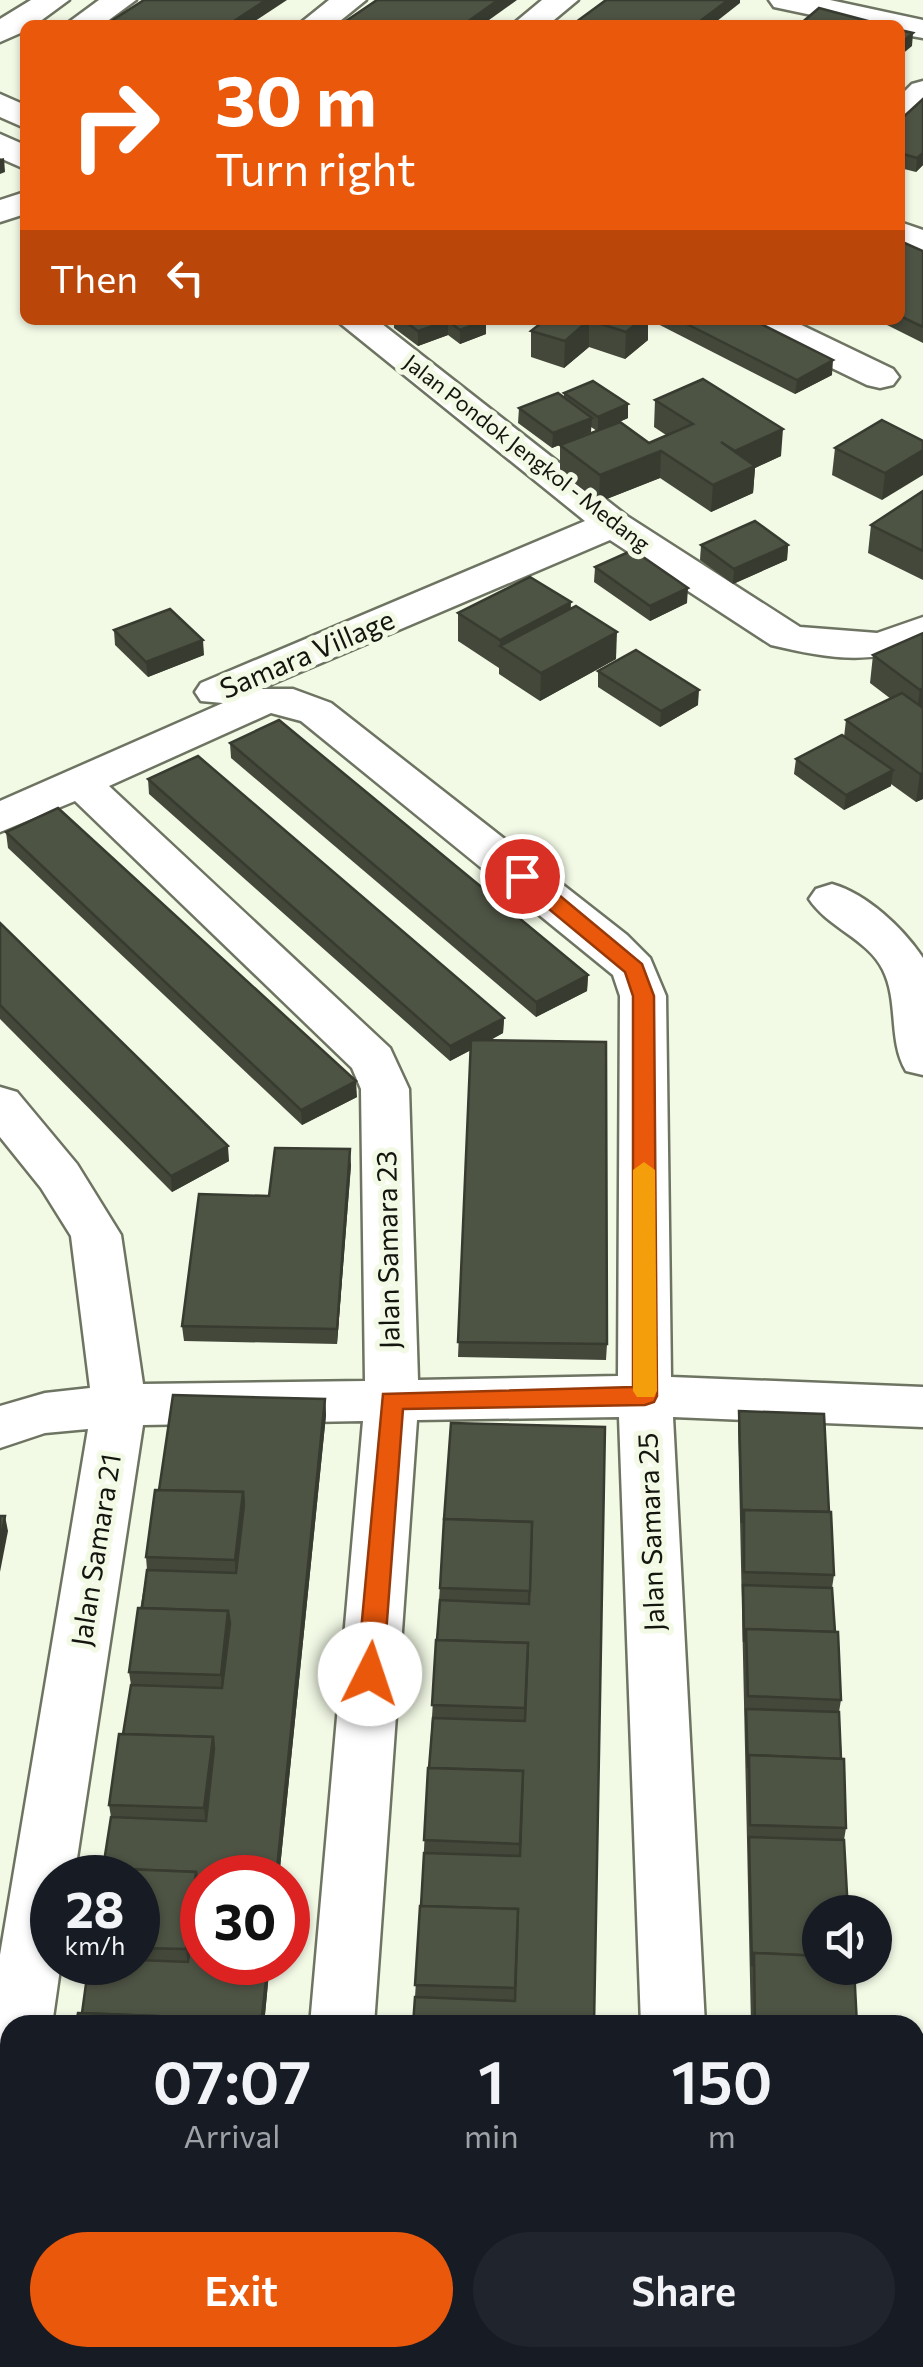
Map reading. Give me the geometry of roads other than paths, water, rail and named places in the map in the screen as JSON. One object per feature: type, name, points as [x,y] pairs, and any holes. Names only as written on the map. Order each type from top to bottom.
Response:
[{"type":"street","points":[[21,20],[54,0]]},
{"type":"street","points":[[89,20],[120,0]]},
{"type":"street","points":[[321,20],[350,0]]},
{"type":"street","points":[[535,20],[562,0]]},
{"type":"street","points":[[773,20],[791,2],[879,20]]},
{"type":"street","name":"Jalan Pondok Jengkol - Medang","points":[[360,325],[613,524],[786,636],[820,644],[882,646],[923,629]]},
{"type":"street","points":[[773,325],[880,376]]},
{"type":"street","name":"Samara Village","points":[[0,784],[613,524]]},
{"type":"street","name":"Jalan Samara 25","points":[[79,781],[265,700],[293,702],[316,712],[611,946],[634,969],[643,996],[645,1396],[673,2015]]},
{"type":"street","points":[[0,818],[79,781]]},
{"type":"street","name":"Jalan Samara 23","points":[[79,781],[373,1060],[384,1089],[392,1400],[343,2015]]},
{"type":"street","points":[[832,899],[897,949],[910,969],[923,1059]]},
{"type":"street","name":"Jalan Samara 21","points":[[0,1104],[59,1176],[96,1235],[120,1406],[22,2015]]},
{"type":"street","points":[[0,1427],[45,1414],[120,1406],[392,1400],[645,1396],[923,1407]]}]
